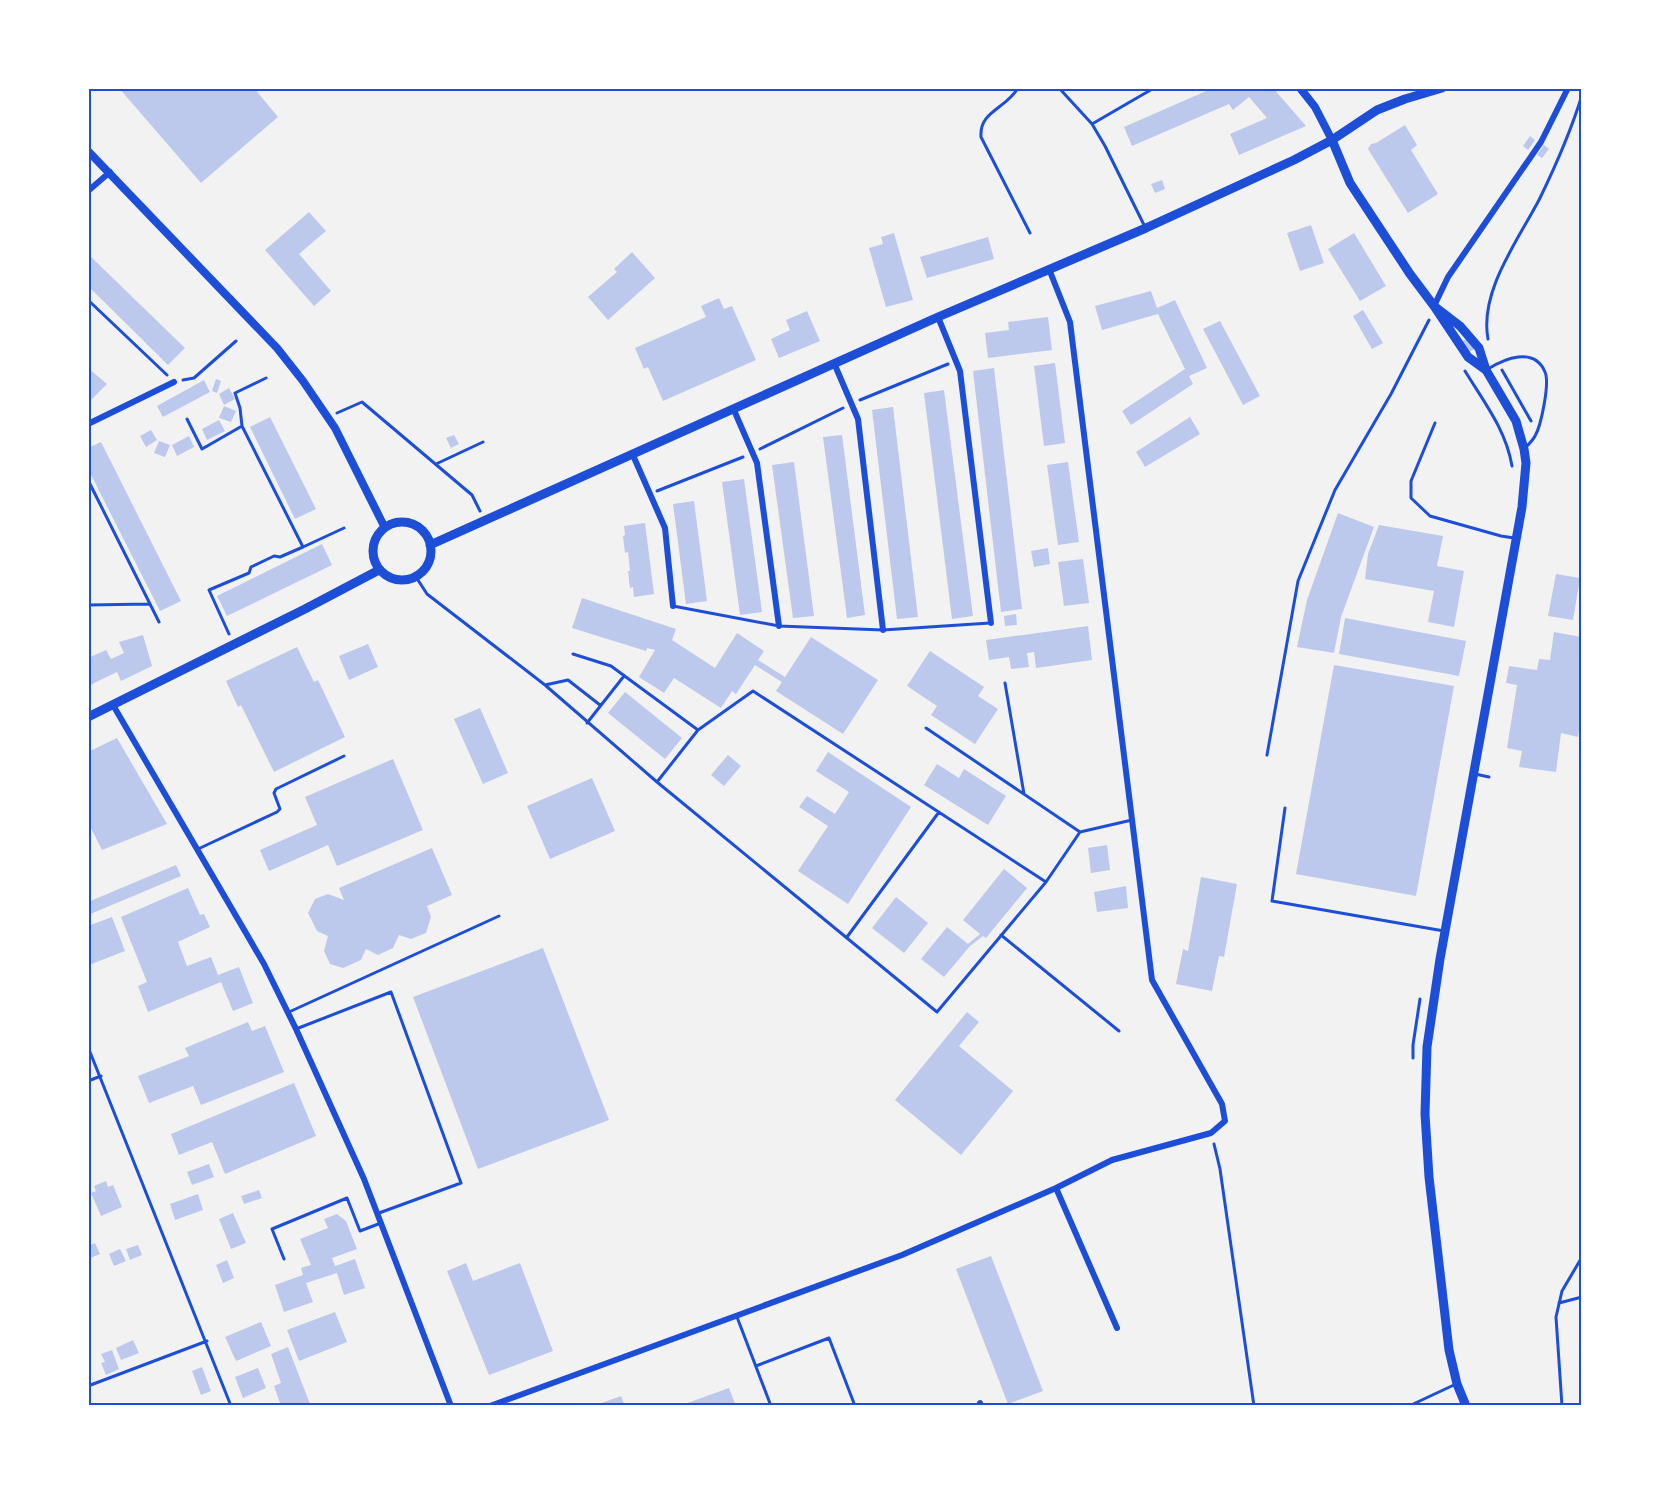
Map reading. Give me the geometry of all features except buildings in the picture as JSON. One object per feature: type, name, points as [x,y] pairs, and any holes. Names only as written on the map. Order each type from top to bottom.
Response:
[{"type":"main road","points":[[430,545],[834,363],[1146,228],[1294,160],[1332,140],[1377,110],[1442,88]]},
{"type":"main road","points":[[1332,140],[1350,183],[1410,274],[1434,306],[1467,332],[1479,348],[1486,370],[1516,421],[1524,449],[1526,479],[1427,1047],[1425,1114],[1437,1255],[1449,1350],[1457,1384],[1466,1406]]},
{"type":"main road","points":[[398,522],[412,524],[424,532],[430,545],[429,561],[423,572],[410,579],[390,578],[379,570],[374,561],[373,547],[378,534],[398,522]]},
{"type":"main road","points":[[88,717],[379,570]]},
{"type":"street","points":[[1300,88],[1316,107],[1332,140]]},
{"type":"street","points":[[1434,306],[1448,277],[1541,142],[1568,88]]},
{"type":"street","points":[[88,151],[277,348],[335,428],[385,528]]},
{"type":"street","points":[[88,191],[110,172]]},
{"type":"street","points":[[490,1406],[902,1256],[1056,1188],[1112,1160],[1211,1133],[1225,1121],[1222,1104],[1152,980],[1070,322],[1048,269]]},
{"type":"street","points":[[938,317],[960,370],[991,623]]},
{"type":"street","points":[[834,363],[858,419],[883,630]]},
{"type":"street","points":[[88,424],[174,382]]},
{"type":"street","points":[[733,408],[757,463],[779,626]]},
{"type":"street","points":[[632,453],[665,528],[673,606]]},
{"type":"street","points":[[113,705],[264,964],[296,1029],[364,1179],[451,1406]]},
{"type":"street","points":[[1056,1188],[1117,1328]]},
{"type":"lane","points":[[1018,88],[999,109],[985,119],[981,127],[981,137],[1030,234]]},
{"type":"lane","points":[[1059,88],[1092,124],[1146,228]]},
{"type":"lane","points":[[1092,124],[1154,88]]},
{"type":"lane","points":[[1486,370],[1516,356],[1533,360],[1545,370],[1547,379],[1535,436],[1524,449]]},
{"type":"lane","points":[[1435,423],[1411,481],[1412,498],[1430,516],[1516,538]]},
{"type":"lane","points":[[416,577],[427,594],[545,685],[657,782],[938,1011],[1046,882],[1080,832],[1132,820]]},
{"type":"lane","points":[[673,606],[779,626],[883,630],[991,623]]},
{"type":"lane","points":[[573,654],[611,666],[698,730]]},
{"type":"lane","points":[[587,723],[624,676]]},
{"type":"lane","points":[[545,685],[568,680],[600,705]]},
{"type":"lane","points":[[1005,683],[1024,794]]},
{"type":"lane","points":[[657,782],[698,730],[753,691],[1046,882]]},
{"type":"lane","points":[[926,728],[1080,832]]},
{"type":"lane","points":[[198,849],[277,812],[280,809],[274,793],[276,789],[344,756]]},
{"type":"lane","points":[[1473,774],[1489,777]]},
{"type":"lane","points":[[1285,808],[1272,901],[1446,931]]},
{"type":"lane","points":[[847,937],[939,813]]},
{"type":"lane","points":[[288,1013],[499,916]]},
{"type":"lane","points":[[1001,935],[1119,1031]]},
{"type":"lane","points":[[296,1029],[391,992],[461,1183],[377,1214]]},
{"type":"lane","points":[[284,1259],[272,1229],[347,1198],[360,1231],[381,1223]]},
{"type":"lane","points":[[1562,1406],[1556,1317],[1562,1292],[1581,1257]]},
{"type":"lane","points":[[1559,1303],[1581,1297]]},
{"type":"lane","points":[[736,1315],[771,1406]]},
{"type":"lane","points":[[756,1366],[829,1338],[855,1406]]},
{"type":"lane","points":[[1409,1406],[1457,1384]]},
{"type":"path","points":[[1535,436],[1525,408],[1490,348],[1487,324],[1498,278],[1514,243],[1547,183],[1566,141],[1581,95]]},
{"type":"path","points":[[88,300],[174,382],[194,378],[236,341]]},
{"type":"path","points":[[1267,755],[1298,581],[1335,490],[1391,394],[1428,322]]},
{"type":"path","points":[[650,494],[752,453],[852,403],[956,360]]},
{"type":"path","points":[[266,378],[235,393],[242,426],[303,547]]},
{"type":"path","points":[[328,417],[362,402],[472,495],[484,521]]},
{"type":"path","points":[[187,419],[202,449],[242,426]]},
{"type":"path","points":[[436,464],[483,442]]},
{"type":"path","points":[[88,480],[159,622]]},
{"type":"path","points":[[234,645],[209,590],[249,573],[251,567],[274,556],[280,557],[344,528]]},
{"type":"path","points":[[88,605],[150,604]]},
{"type":"path","points":[[88,1047],[231,1406]]},
{"type":"path","points":[[88,1081],[101,1076]]},
{"type":"path","points":[[1211,1133],[1220,1169],[1254,1406]]},
{"type":"path","points":[[88,1386],[207,1341]]}]
